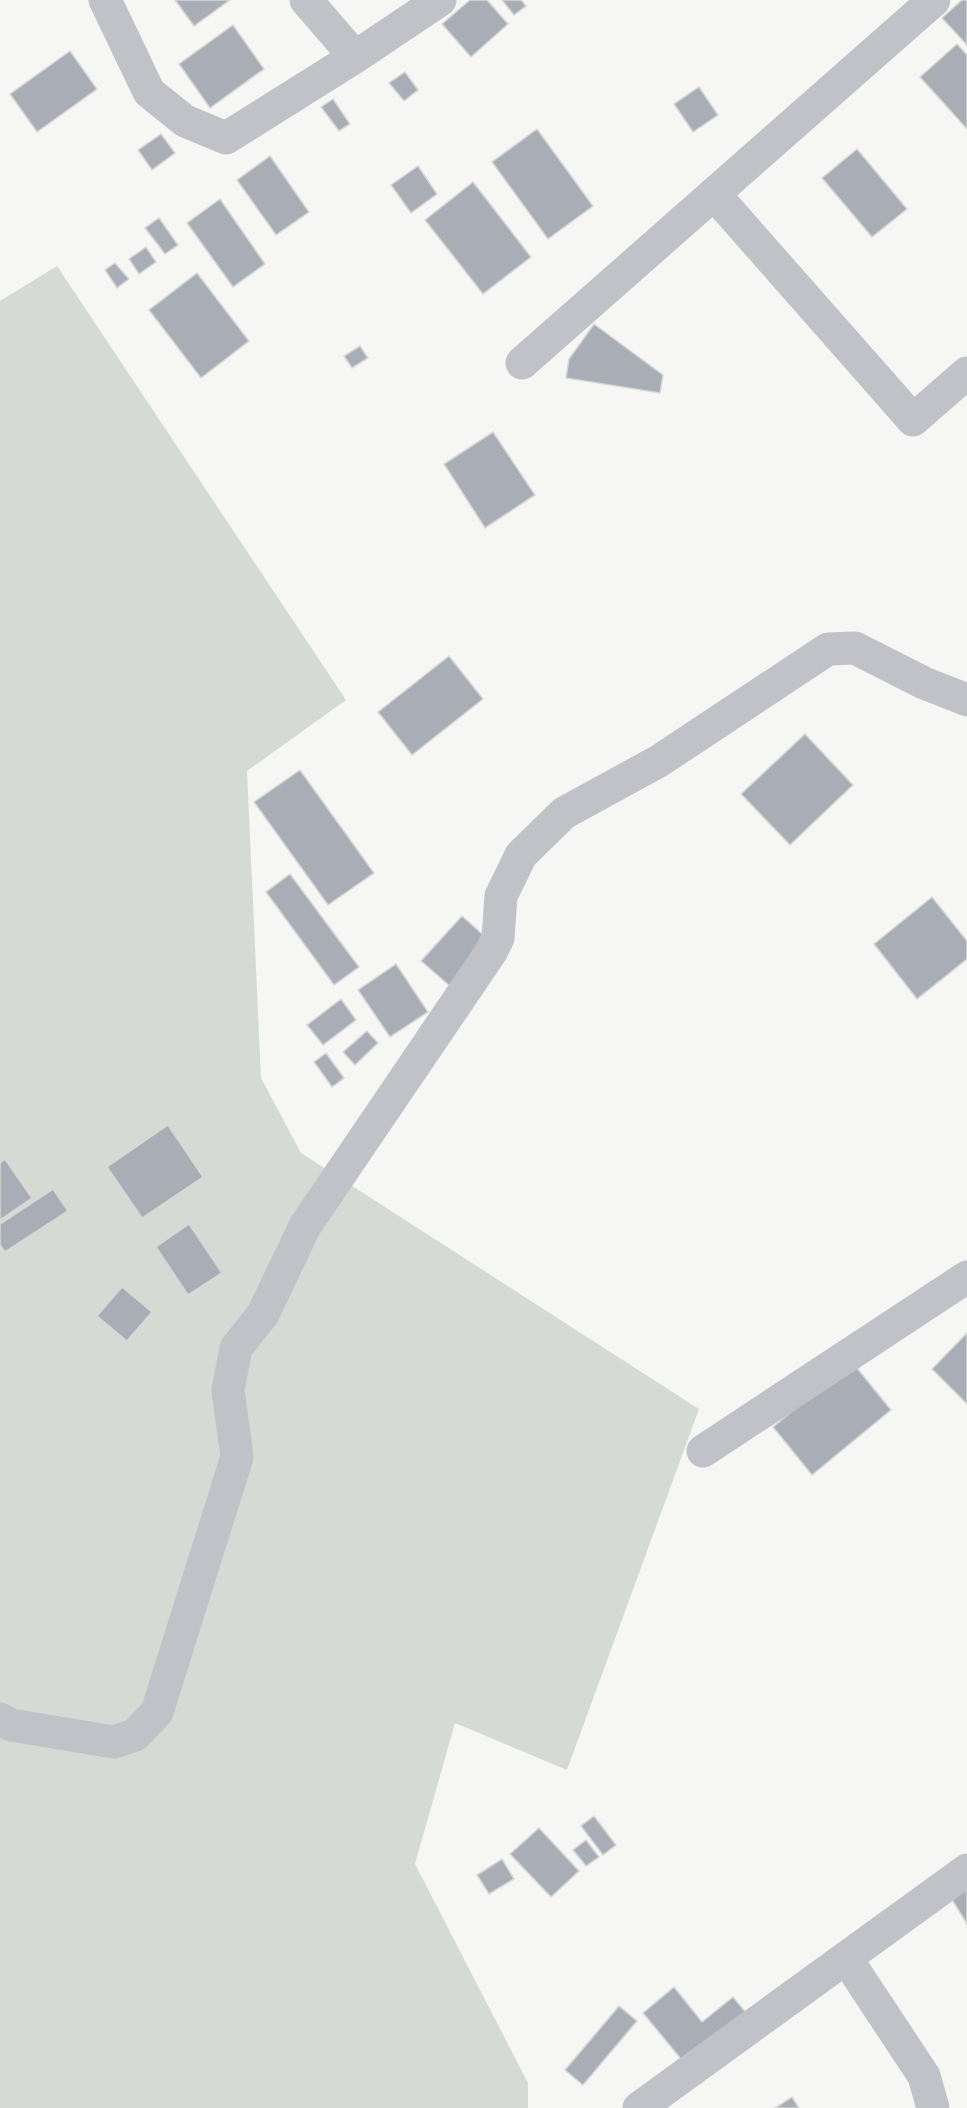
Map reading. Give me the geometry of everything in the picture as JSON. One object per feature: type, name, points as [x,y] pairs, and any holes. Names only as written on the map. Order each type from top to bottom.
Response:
[{"type":"street","points":[[105,0],[148,92],[185,121],[226,138],[355,57],[440,0]]},
{"type":"street","points":[[306,0],[355,57]]},
{"type":"street","points":[[522,363],[934,0]]},
{"type":"street","points":[[714,194],[913,420],[967,373]]},
{"type":"street","points":[[0,1719],[11,1725],[114,1742],[135,1735],[157,1712],[237,1457],[228,1390],[236,1348],[263,1314],[305,1226],[491,952],[498,938],[501,896],[520,855],[564,813],[659,761],[828,649],[855,648],[924,683],[967,700]]},
{"type":"street","points":[[703,1452],[967,1277]]},
{"type":"street","points":[[639,2108],[967,1870]]},
{"type":"street","points":[[846,1958],[924,2076],[933,2108]]},
{"type":"shaded area","points":[[57,266],[346,700],[247,771],[261,1078],[301,1153],[699,1409],[567,1770],[455,1723],[415,1864],[528,2083],[528,2108],[0,2108],[0,301]]},
{"type":"building","points":[[175,0],[230,0],[194,26]]},
{"type":"building","points":[[470,0],[487,0],[508,24],[471,57],[442,24]]},
{"type":"building","points":[[502,0],[521,0],[526,6],[514,15]]},
{"type":"building","points":[[962,0],[967,0],[967,45],[942,18]]},
{"type":"building","points":[[233,25],[264,69],[210,108],[179,64]]},
{"type":"building","points":[[957,44],[967,55],[967,129],[920,77]]},
{"type":"building","points":[[70,51],[97,89],[37,132],[10,94]]},
{"type":"building","points":[[405,72],[418,90],[404,101],[389,83]]},
{"type":"building","points":[[699,87],[718,115],[693,132],[674,104]]},
{"type":"building","points":[[333,99],[350,124],[339,131],[321,107]]},
{"type":"building","points":[[537,129],[593,206],[548,239],[492,162]]},
{"type":"building","points":[[161,134],[175,153],[152,170],[138,150]]},
{"type":"building","points":[[857,149],[907,209],[872,237],[822,178]]},
{"type":"building","points":[[270,156],[309,212],[276,235],[237,180]]},
{"type":"building","points":[[418,166],[437,194],[411,213],[391,185]]},
{"type":"building","points":[[473,182],[531,257],[483,294],[425,220]]},
{"type":"building","points":[[220,199],[265,264],[233,287],[187,223]]},
{"type":"building","points":[[159,218],[178,245],[165,254],[145,228]]},
{"type":"building","points":[[146,247],[156,262],[139,274],[129,259]]},
{"type":"building","points":[[115,263],[129,279],[117,288],[105,270]]},
{"type":"building","points":[[197,273],[249,341],[201,378],[149,310]]},
{"type":"building","points":[[594,324],[663,375],[660,393],[566,378],[569,359]]},
{"type":"building","points":[[360,346],[368,358],[352,368],[344,356]]},
{"type":"building","points":[[493,432],[535,495],[485,528],[444,464]]},
{"type":"building","points":[[449,656],[483,699],[412,755],[378,712]]},
{"type":"building","points":[[805,734],[853,785],[790,845],[741,794]]},
{"type":"building","points":[[300,770],[374,873],[328,905],[254,802]]},
{"type":"building","points":[[290,874],[359,967],[334,985],[266,892]]},
{"type":"building","points":[[932,897],[967,941],[967,959],[917,999],[874,944]]},
{"type":"building","points":[[462,916],[490,941],[450,986],[421,961]]},
{"type":"building","points":[[396,964],[428,1012],[390,1037],[358,990]]},
{"type":"building","points":[[341,999],[356,1020],[323,1045],[307,1025]]},
{"type":"building","points":[[367,1031],[378,1043],[355,1065],[343,1052]]},
{"type":"building","points":[[326,1053],[344,1078],[332,1087],[314,1062]]},
{"type":"building","points":[[168,1125],[203,1177],[142,1218],[107,1167]]},
{"type":"building","points":[[5,1159],[32,1198],[0,1220],[0,1163]]},
{"type":"building","points":[[53,1189],[68,1211],[5,1252],[0,1245],[0,1224]]},
{"type":"building","points":[[189,1224],[222,1273],[188,1295],[156,1247]]},
{"type":"building","points":[[122,1287],[152,1312],[127,1341],[97,1316]]},
{"type":"building","points":[[967,1333],[967,1404],[932,1369]]},
{"type":"building","points":[[852,1362],[891,1410],[812,1475],[773,1427]]},
{"type":"building","points":[[594,1816],[616,1845],[603,1855],[581,1826]]},
{"type":"building","points":[[539,1828],[579,1871],[551,1897],[510,1854]]},
{"type":"building","points":[[586,1840],[599,1857],[586,1866],[573,1850]]},
{"type":"building","points":[[502,1859],[514,1879],[489,1894],[477,1875]]},
{"type":"building","points":[[967,1887],[967,1924],[951,1898]]},
{"type":"building","points":[[674,1987],[702,2022],[733,1997],[752,2020],[691,2071],[643,2013]]},
{"type":"building","points":[[619,2006],[637,2021],[583,2085],[565,2070]]},
{"type":"building","points":[[792,2097],[799,2108],[775,2108]]}]
